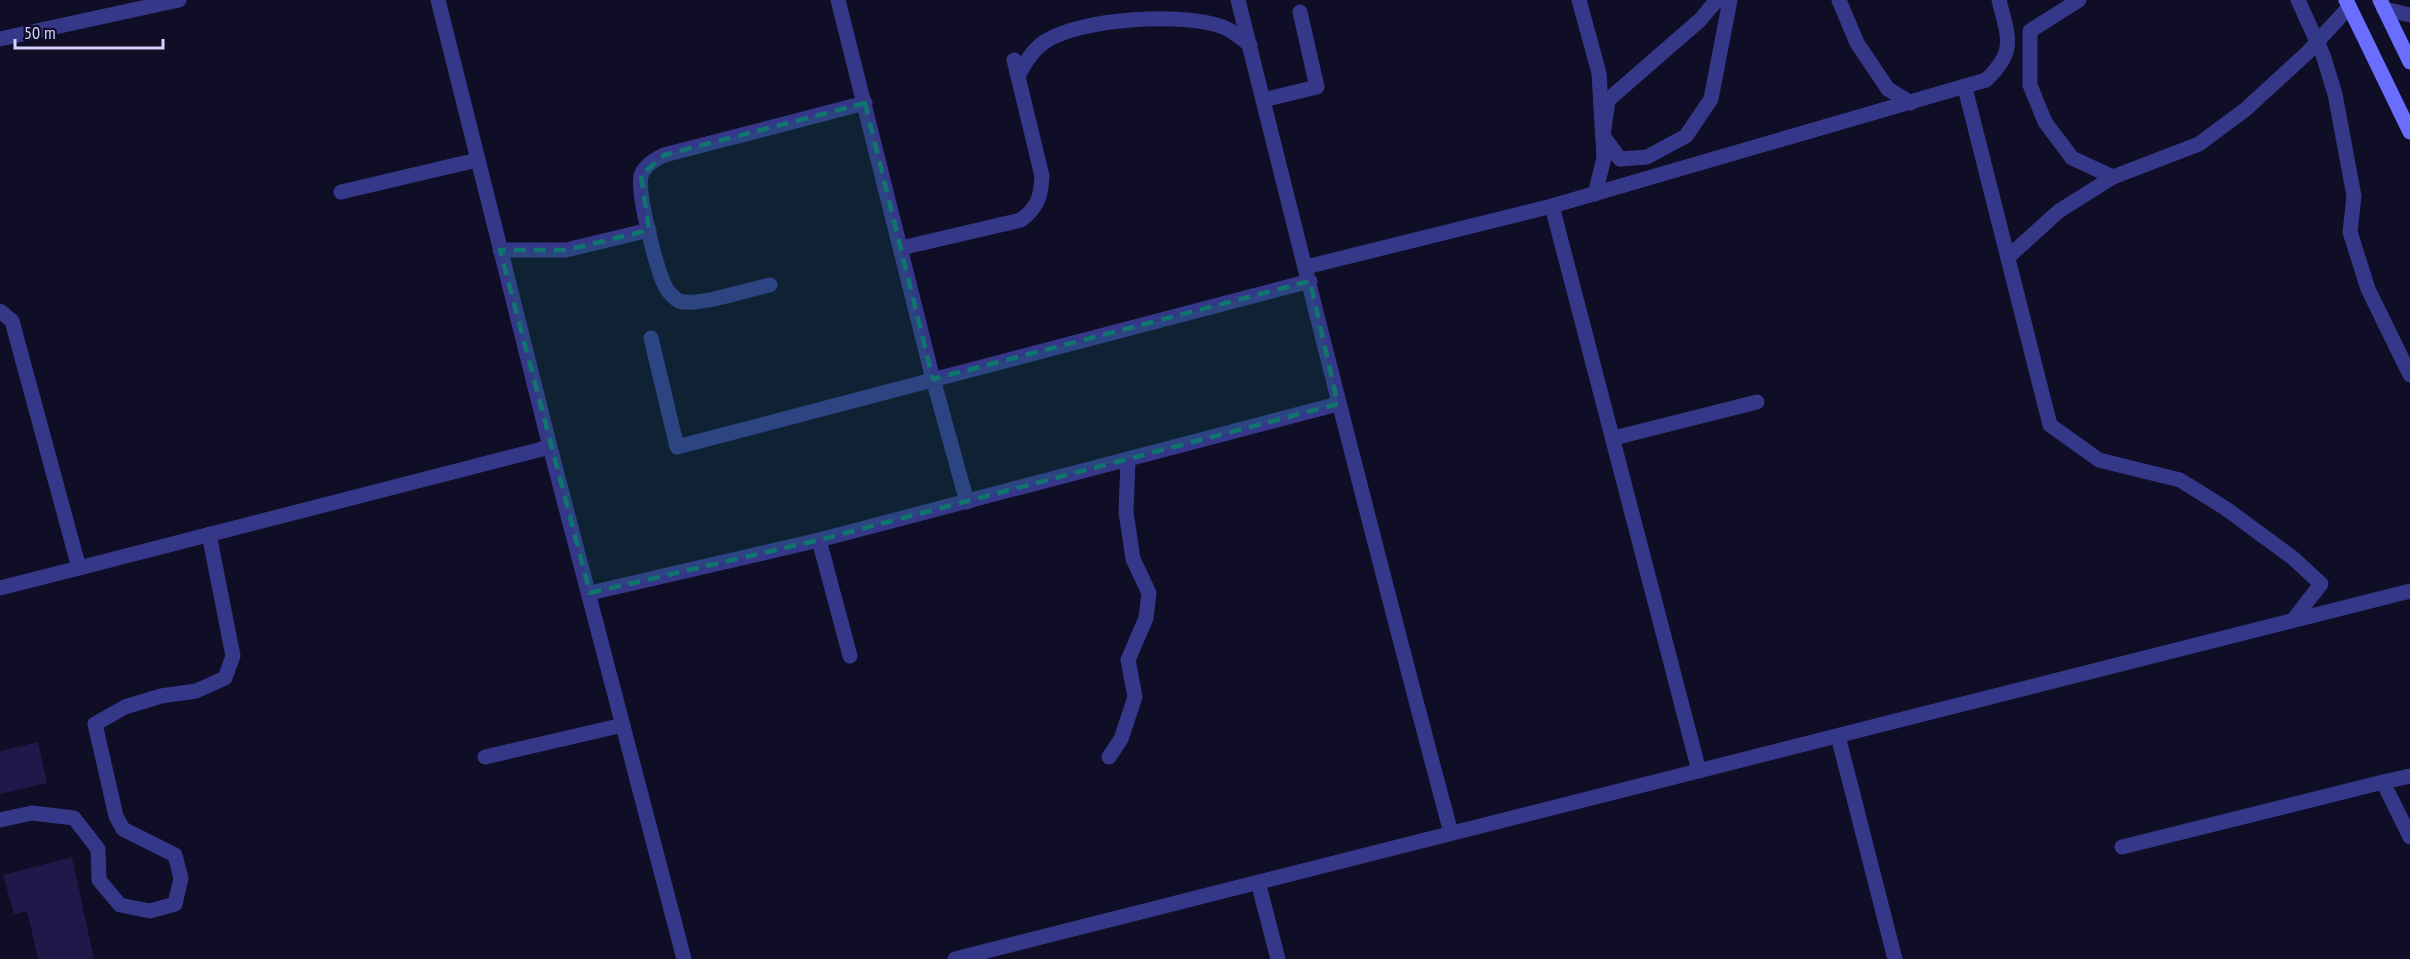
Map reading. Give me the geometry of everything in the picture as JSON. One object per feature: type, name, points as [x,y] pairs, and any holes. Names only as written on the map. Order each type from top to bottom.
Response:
[{"type":"main road","points":[[2348,3],[2410,132]]},
{"type":"main road","points":[[2382,4],[2409,52]]},
{"type":"street","points":[[0,39],[179,0]]},
{"type":"street","points":[[438,0],[550,447],[684,959]]},
{"type":"street","points":[[838,0],[933,379],[967,502]]},
{"type":"street","points":[[1239,0],[1308,274],[1338,404],[1451,833]]},
{"type":"street","points":[[1579,0],[1599,73],[1604,158],[1595,194]]},
{"type":"street","points":[[1717,0],[1700,20],[1608,100],[1603,136],[1620,159],[1647,157],[1686,136],[1711,99],[1730,0]]},
{"type":"street","points":[[1839,0],[1857,43],[1888,89],[1911,103]]},
{"type":"street","points":[[651,338],[677,447],[933,379],[1965,88],[1986,80],[2007,56],[2009,40],[1999,0]]},
{"type":"street","points":[[2079,0],[2030,31],[2030,85],[2045,122],[2072,158],[2113,177]]},
{"type":"street","points":[[2298,0],[2318,42],[2335,94],[2354,196],[2350,232],[2368,290],[2410,375]]},
{"type":"street","points":[[2008,257],[2059,212],[2113,177],[2199,144],[2246,110],[2318,42],[2348,3]]},
{"type":"street","points":[[2382,4],[2410,15]]},
{"type":"street","points":[[1263,100],[1317,87],[1300,12]]},
{"type":"street","points":[[1018,76],[1028,57],[1046,41],[1076,27],[1119,20],[1199,22],[1224,27],[1250,45]]},
{"type":"street","points":[[902,248],[1021,220],[1035,209],[1041,194],[1042,176],[1014,60]]},
{"type":"street","points":[[1965,88],[2050,425],[2099,460],[2180,480],[2225,508],[2293,558],[2321,584],[2293,620]]},
{"type":"street","points":[[770,285],[699,301],[680,301],[667,291],[660,272],[641,194],[641,176],[648,165],[664,154],[865,103]]},
{"type":"street","points":[[341,192],[477,160]]},
{"type":"street","points":[[1552,206],[1699,771]]},
{"type":"street","points":[[500,250],[566,250],[650,230]]},
{"type":"street","points":[[0,311],[12,321],[79,568]]},
{"type":"street","points":[[1614,438],[1757,402]]},
{"type":"street","points":[[590,593],[819,540],[1128,461],[1338,404]]},
{"type":"street","points":[[0,588],[550,447]]},
{"type":"street","points":[[1109,757],[1121,739],[1135,697],[1128,660],[1146,618],[1149,593],[1133,559],[1126,512],[1128,461]]},
{"type":"street","points":[[0,820],[32,813],[74,818],[98,849],[99,880],[120,906],[150,911],[175,903],[181,878],[175,855],[123,829],[116,816],[95,724],[125,707],[161,696],[196,691],[225,678],[233,656],[209,534]]},
{"type":"street","points":[[819,540],[850,656]]},
{"type":"street","points":[[2393,595],[2410,580]]},
{"type":"street","points":[[955,959],[2410,591]]},
{"type":"street","points":[[485,757],[623,725]]},
{"type":"street","points":[[1838,736],[1895,959]]},
{"type":"street","points":[[2122,848],[2410,776]]},
{"type":"street","points":[[2383,782],[2410,837]]},
{"type":"street","points":[[1258,882],[1278,959]]},
{"type":"highlighted area","points":[[865,103],[933,379],[1310,281],[1338,404],[819,540],[590,593],[500,250],[566,250],[649,230],[641,175],[664,155]]},
{"type":"building","points":[[38,742],[47,783],[0,794],[0,751]]},
{"type":"building","points":[[72,857],[94,959],[38,959],[27,911],[14,914],[3,875]]}]
